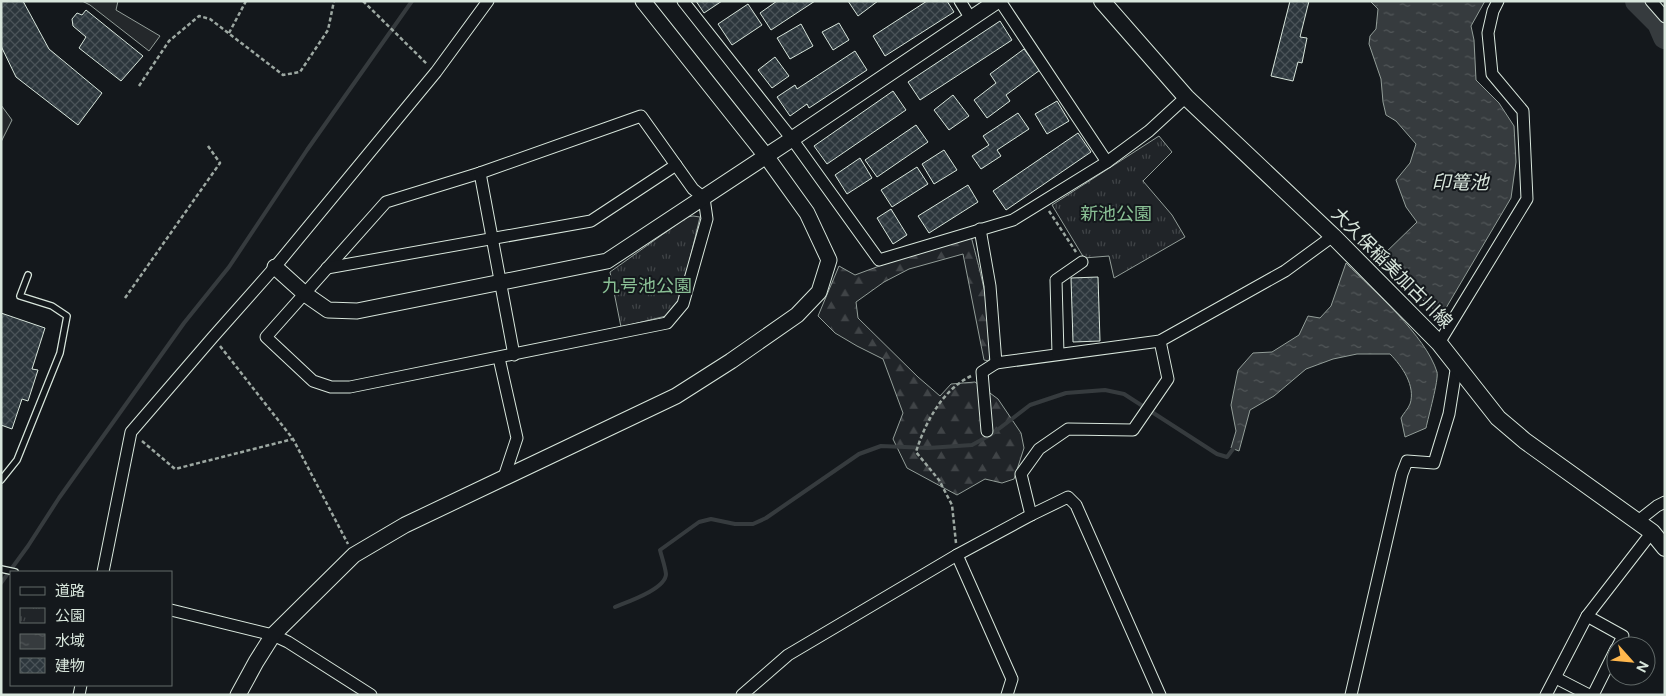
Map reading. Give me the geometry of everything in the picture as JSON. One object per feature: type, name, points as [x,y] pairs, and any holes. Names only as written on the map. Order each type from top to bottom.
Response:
[{"type":"main road","name":"大久保稲美加古川線","points":[[1102,1],[1186,96],[1333,236],[1439,343],[1498,418],[1525,442],[1652,532],[1665,548]]},
{"type":"street","points":[[103,571],[131,432],[275,267],[436,72],[488,1]]},
{"type":"street","points":[[238,695],[273,635],[354,555],[405,526],[504,477],[676,396],[731,361],[797,315],[819,292],[828,260],[807,213],[766,156],[643,1]]},
{"type":"street","points":[[683,1],[792,139],[879,260],[1012,220],[1107,162],[1149,131],[1186,96]]},
{"type":"street","points":[[960,1],[971,19]]},
{"type":"street","points":[[275,267],[305,294],[328,310],[357,312],[607,261],[999,1],[1107,162]]},
{"type":"street","points":[[1439,343],[1527,199],[1523,111],[1492,74],[1488,33],[1493,11],[1498,1]]},
{"type":"street","points":[[1651,1],[1665,17]]},
{"type":"street","points":[[641,116],[693,189],[704,198],[707,219],[683,304],[667,324],[350,387],[331,387],[313,381],[266,337],[386,202],[480,173],[641,116]]},
{"type":"street","points":[[327,268],[591,221],[676,165]]},
{"type":"street","points":[[480,173],[499,283],[514,355]]},
{"type":"street","points":[[980,229],[990,286],[996,363]]},
{"type":"street","points":[[987,431],[982,372],[996,363],[1160,341],[1285,271],[1333,236]]},
{"type":"street","points":[[1058,354],[1056,280],[1082,262]]},
{"type":"street","points":[[1031,515],[1022,474],[1039,449],[1068,429],[1133,430],[1168,379],[1160,341]]},
{"type":"street","points":[[499,358],[516,438],[504,477]]},
{"type":"street","points":[[1351,695],[1402,474],[1407,461],[1434,462],[1449,414],[1457,364]]},
{"type":"street","points":[[742,695],[788,654],[957,556],[1068,497],[1076,505],[1160,695]]},
{"type":"street","points":[[1638,522],[1657,506],[1665,502]]},
{"type":"street","points":[[1546,695],[1587,616],[1652,532]]},
{"type":"street","points":[[957,556],[1012,679],[1007,695]]},
{"type":"street","points":[[172,610],[273,635],[288,642],[371,695]]},
{"type":"street","points":[[1587,616],[1623,636]]},
{"type":"street","points":[[1556,678],[1591,695],[1606,668]]},
{"type":"lane","points":[[1,480],[17,460],[60,353],[67,316],[52,306],[20,296],[28,275]]},
{"type":"path","points":[[229,33],[246,1]]},
{"type":"path","points":[[139,86],[169,40],[200,16],[210,19],[283,75],[300,72],[328,30],[334,1]]},
{"type":"path","points":[[363,1],[436,72]]},
{"type":"path","points":[[125,298],[220,163],[208,146]]},
{"type":"path","points":[[1043,201],[1082,262]]},
{"type":"path","points":[[213,337],[293,439],[354,555]]},
{"type":"path","points":[[957,556],[952,505],[939,480],[916,452],[922,432],[941,400],[966,379],[982,372]]},
{"type":"path","points":[[131,432],[175,469],[293,439]]},
{"type":"green space","name":"新池公園","points":[[1159,136],[1172,152],[1143,181],[1172,215],[1185,237],[1114,278],[1109,256],[1084,258],[1052,205]]},
{"type":"green space","name":"九号池公園","points":[[687,217],[700,217],[678,302],[666,316],[621,327],[610,272]]},
{"type":"green space","points":[[971,236],[989,315],[991,347],[989,361],[984,360],[963,254],[909,269],[884,282],[856,302],[858,318],[940,396],[951,384],[975,382],[998,399],[1021,433],[1024,448],[1014,479],[1002,483],[985,479],[957,495],[907,468],[893,439],[903,413],[883,359],[835,333],[818,316],[839,266],[855,275]]},
{"type":"shaded area","points":[[82,1],[118,1],[116,10],[160,36],[149,51],[90,5]]},
{"type":"shaded area","points":[[1,105],[12,120],[1,142]]},
{"type":"water","name":"印篭池","points":[[1370,1],[1485,1],[1471,26],[1474,40],[1476,80],[1499,103],[1514,126],[1516,162],[1511,198],[1446,308],[1435,310],[1389,272],[1380,258],[1417,222],[1406,207],[1396,180],[1410,163],[1416,144],[1396,121],[1386,115],[1381,79],[1369,44],[1370,36],[1376,29],[1378,9]]},
{"type":"water","points":[[1346,263],[1398,314],[1431,358],[1437,376],[1426,428],[1405,437],[1401,418],[1410,404],[1411,390],[1407,377],[1395,359],[1390,354],[1357,354],[1333,359],[1306,369],[1274,396],[1250,410],[1239,451],[1231,448],[1236,431],[1231,405],[1238,370],[1253,353],[1272,352],[1299,335],[1308,316],[1320,318],[1331,306]]},
{"type":"building","points":[[1,1],[23,1],[49,49],[102,93],[78,125],[16,77],[1,46]]},
{"type":"building","points":[[696,1],[722,1],[704,13]]},
{"type":"building","points":[[777,1],[815,1],[771,30],[760,13]]},
{"type":"building","points":[[848,1],[878,1],[858,16]]},
{"type":"building","points":[[927,1],[947,1],[954,12],[885,56],[873,36]]},
{"type":"building","points":[[1290,1],[1309,1],[1300,37],[1307,38],[1302,63],[1298,62],[1293,81],[1271,76]]},
{"type":"building","points":[[748,4],[762,25],[732,45],[718,24]]},
{"type":"building","points":[[86,10],[143,56],[121,81],[79,48],[86,37],[73,26],[72,19],[77,13],[82,15]]},
{"type":"building","points":[[1000,21],[1012,40],[920,100],[908,82]]},
{"type":"building","points":[[839,23],[849,40],[833,50],[822,32]]},
{"type":"building","points":[[801,24],[813,46],[790,59],[777,38]]},
{"type":"building","points":[[1024,49],[1040,70],[1006,95],[1010,101],[987,118],[974,100],[996,83],[990,74]]},
{"type":"building","points":[[855,51],[867,70],[809,108],[807,104],[790,116],[777,97],[795,85],[797,89]]},
{"type":"building","points":[[775,57],[789,76],[772,88],[758,70]]},
{"type":"building","points":[[893,91],[906,110],[827,164],[814,146]]},
{"type":"building","points":[[953,95],[969,116],[949,130],[934,110]]},
{"type":"building","points":[[1057,101],[1069,121],[1047,134],[1035,114]]},
{"type":"building","points":[[1018,113],[1029,129],[997,150],[1001,156],[981,169],[972,156],[989,145],[983,136]]},
{"type":"building","points":[[916,125],[928,142],[877,177],[865,160]]},
{"type":"building","points":[[1078,133],[1091,152],[1006,210],[993,191]]},
{"type":"building","points":[[944,150],[957,170],[934,184],[922,164]]},
{"type":"building","points":[[860,158],[872,178],[847,194],[835,175]]},
{"type":"building","points":[[917,167],[928,184],[892,207],[881,190]]},
{"type":"building","points":[[968,185],[978,202],[929,233],[918,216]]},
{"type":"building","points":[[891,209],[907,235],[893,244],[877,218]]},
{"type":"building","points":[[1098,277],[1100,341],[1073,342],[1071,278]]},
{"type":"building","points":[[1,313],[45,328],[32,369],[38,370],[28,401],[22,399],[12,429],[1,425]]},
{"type":"waterway","points":[[1,583],[184,323],[229,267],[307,150],[412,1]]},
{"type":"waterway","points":[[1637,1],[1659,23],[1665,37]]},
{"type":"waterway","points":[[615,607],[660,585],[666,574],[660,550],[699,522],[711,519],[735,524],[753,524],[766,518],[859,454],[881,446],[928,448],[972,445],[992,434],[1030,405],[1066,393],[1105,390],[1124,394],[1217,454],[1227,457],[1236,445]]}]
